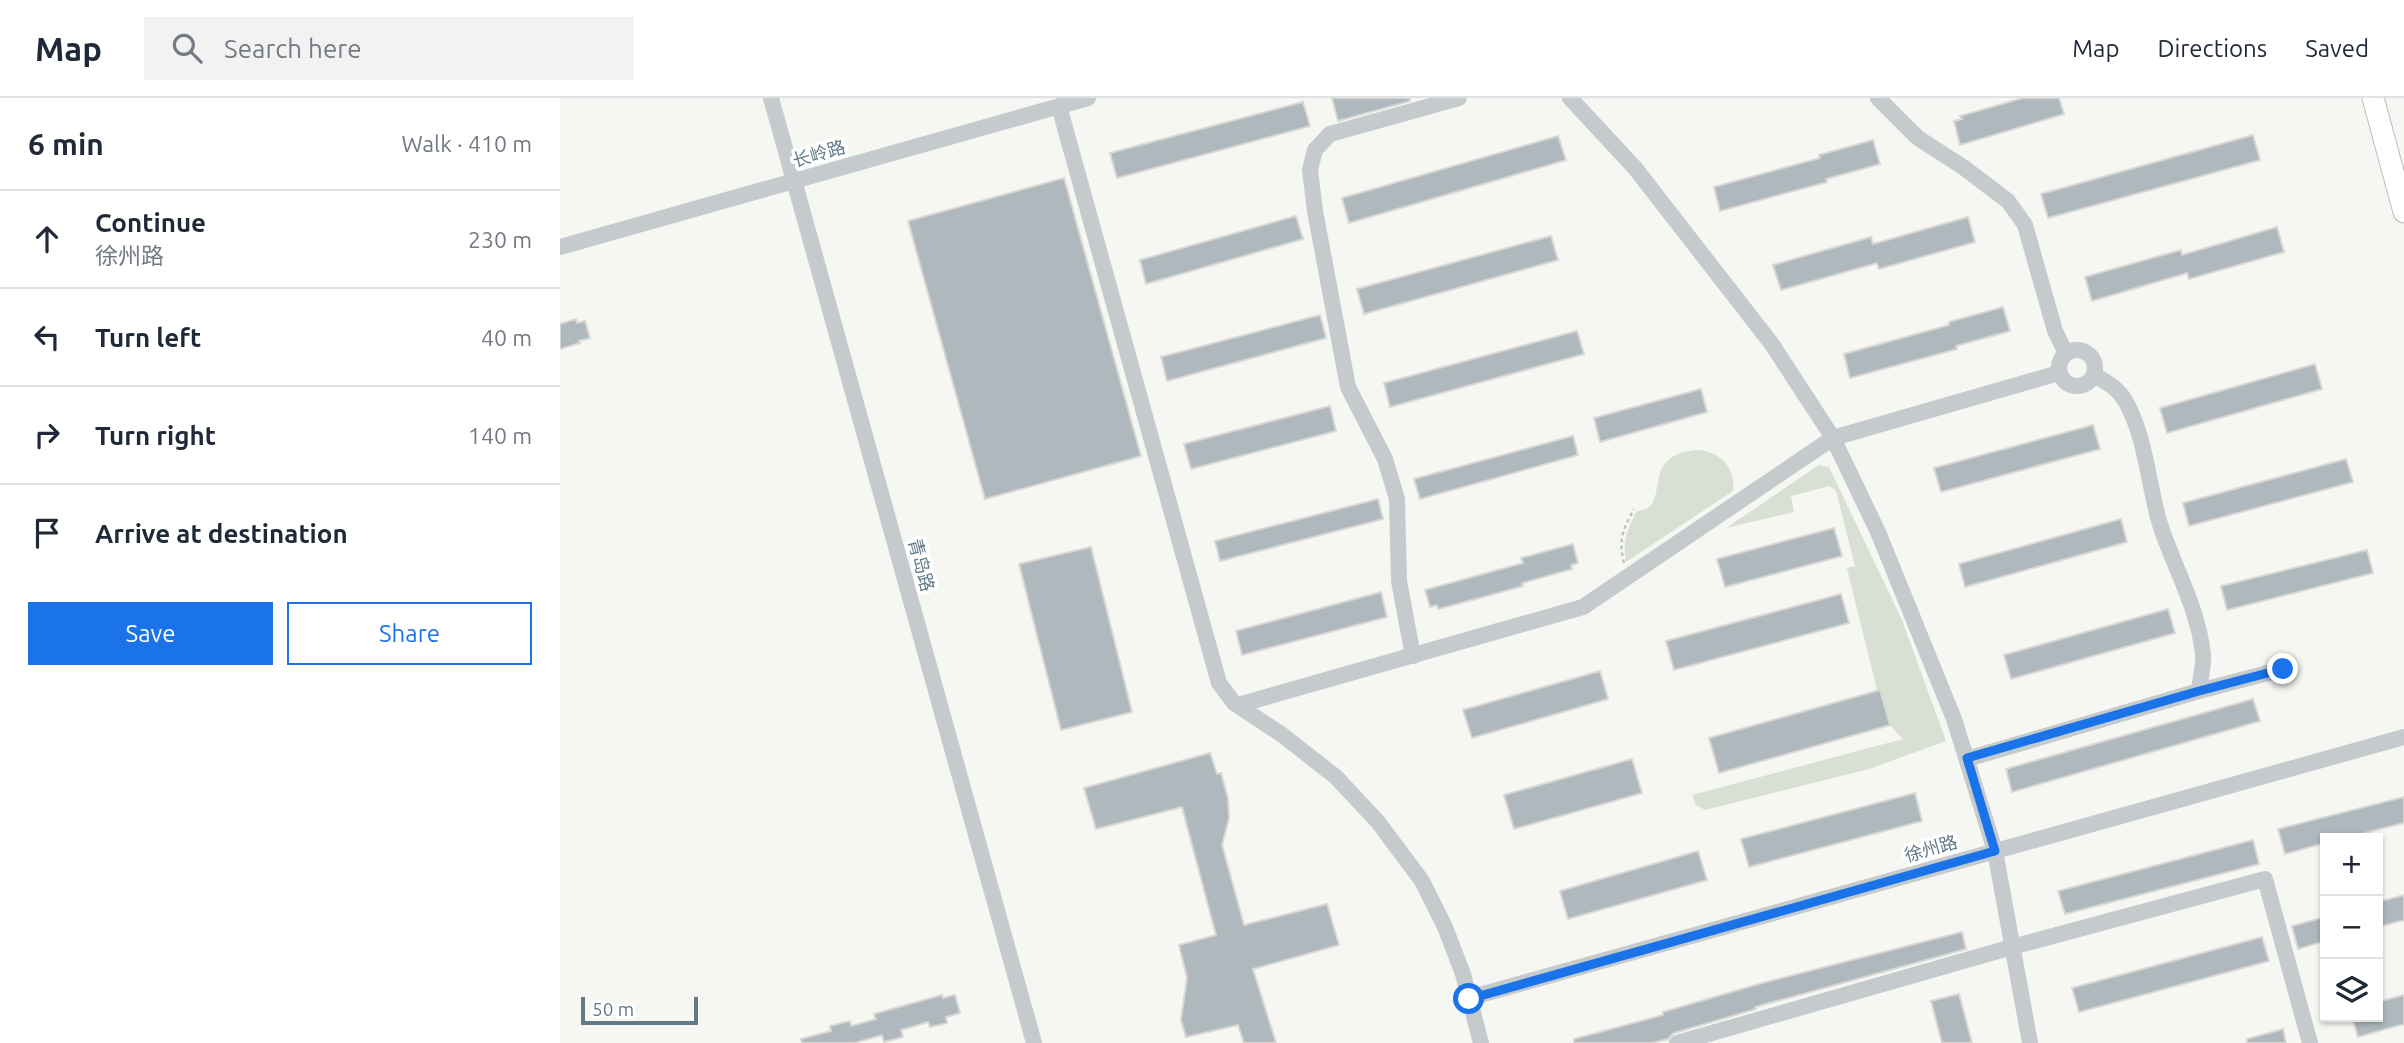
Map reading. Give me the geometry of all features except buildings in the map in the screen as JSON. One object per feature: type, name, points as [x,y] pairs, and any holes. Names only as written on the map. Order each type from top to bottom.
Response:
[{"type":"main road","points":[[2372,98],[2404,212]]},
{"type":"street","name":"青岛路","points":[[771,98],[1034,1043]]},
{"type":"street","name":"长岭路","points":[[560,247],[1088,98]]},
{"type":"street","points":[[1413,656],[1399,581],[1397,499],[1385,459],[1348,387],[1315,211],[1310,170],[1315,150],[1330,134],[1460,98]]},
{"type":"street","points":[[1570,98],[1635,168],[1708,259],[1771,343],[1833,438],[1878,532],[1917,624],[1967,758],[1995,851],[2030,1043]]},
{"type":"street","points":[[1878,98],[1918,138],[2008,201],[2025,225],[2055,331],[2066,353]]},
{"type":"street","points":[[1059,106],[1219,682],[1238,705],[1282,734],[1336,777],[1378,822],[1422,881],[1446,927],[1481,1043]]},
{"type":"street","points":[[2080,350],[2087,352],[2095,363],[2094,375],[2089,383],[2075,387],[2068,384],[2059,373],[2061,359],[2066,353],[2080,350]]},
{"type":"street","points":[[1238,705],[1583,607],[1833,438],[2059,373]]},
{"type":"street","points":[[2094,375],[2115,386],[2126,401],[2137,426],[2158,518],[2191,603],[2198,629],[2203,656],[2199,691]]},
{"type":"street","points":[[1967,758],[2283,669]]},
{"type":"street","name":"徐州路","points":[[1469,999],[2404,737]]},
{"type":"street","points":[[1677,1043],[2012,947],[2265,879],[2310,1043]]},
{"type":"path","points":[[1631,575],[1624,563],[1620,546],[1623,531],[1634,509]]},
{"type":"shaded area","points":[[1701,450],[1715,455],[1730,469],[1733,491],[1626,562],[1625,542],[1628,530],[1637,511],[1648,508],[1654,501],[1661,470],[1668,460],[1681,453]]},
{"type":"shaded area","points":[[1819,465],[1829,467],[1902,620],[1946,741],[1869,769],[1705,810],[1696,805],[1692,795],[1903,739],[1890,725],[1880,691],[1877,690],[1847,568],[1855,566],[1836,491],[1830,486],[1791,496],[1794,512],[1726,528]]},
{"type":"route","points":[[1469,999],[1995,851],[1967,758],[2283,669]]}]
